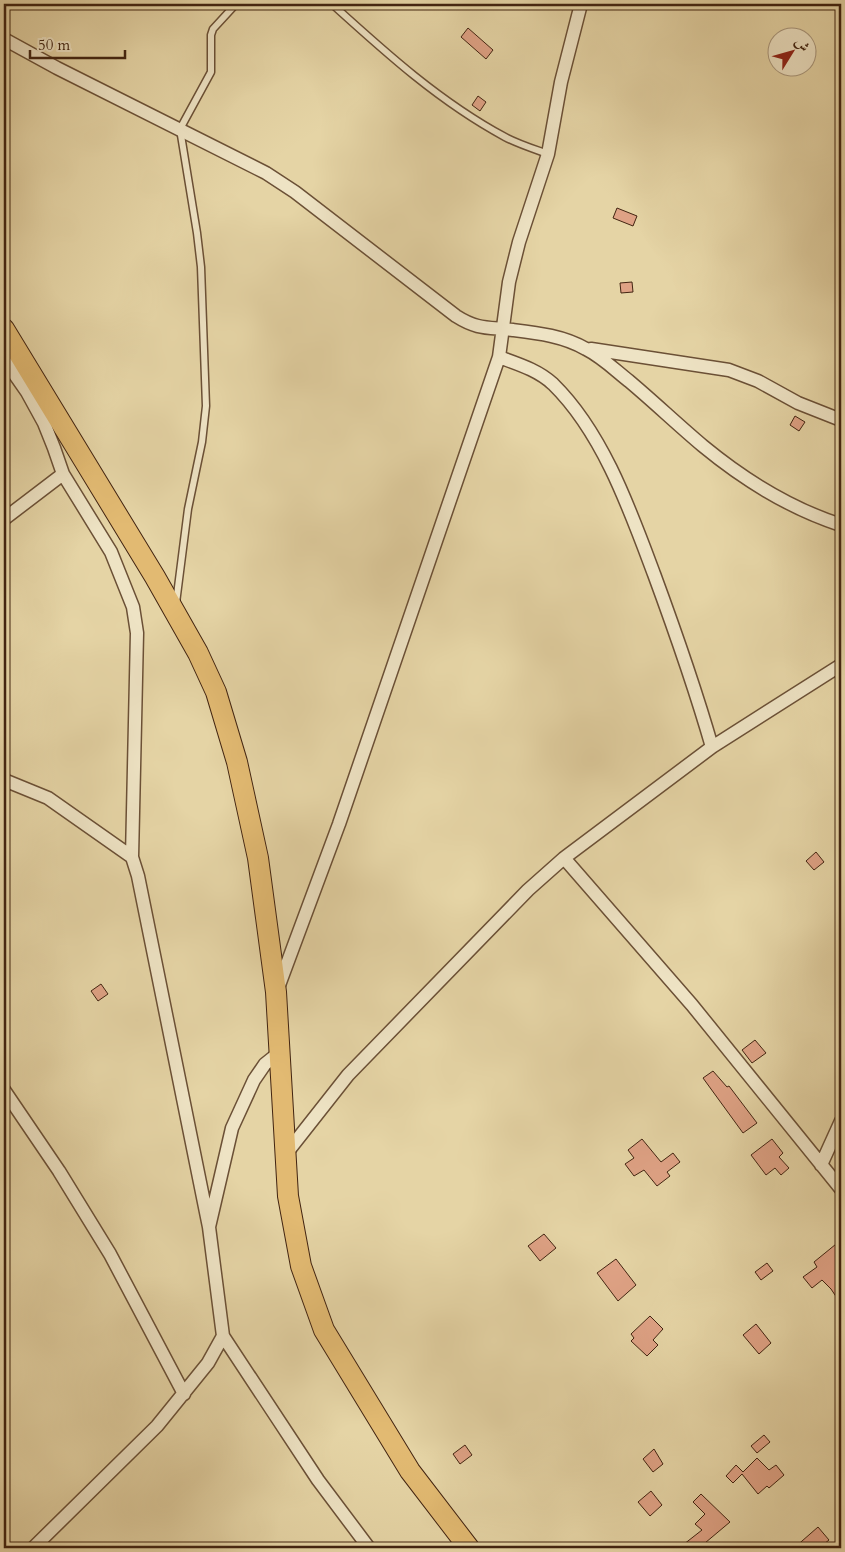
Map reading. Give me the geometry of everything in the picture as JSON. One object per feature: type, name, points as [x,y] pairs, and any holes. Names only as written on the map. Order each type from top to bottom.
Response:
[{"type":"main road","points":[[4,330],[174,612],[198,653],[216,692],[237,762],[258,858],[276,992],[288,1196],[301,1266],[324,1330],[410,1471],[469,1548]]},
{"type":"street","points":[[276,992],[339,824],[499,357],[510,282],[519,242],[548,154],[561,82],[582,4]]},
{"type":"street","points":[[4,39],[57,68],[266,174],[295,192],[448,310],[469,324],[486,328],[545,334],[561,338],[586,349],[611,366],[726,464],[787,501],[841,525]]},
{"type":"street","points":[[586,349],[736,373],[758,381],[798,403],[841,420]]},
{"type":"street","points":[[499,357],[528,368],[551,383],[586,424],[600,447],[634,520],[696,689],[712,747]]},
{"type":"street","points":[[4,359],[27,392],[44,423],[63,474],[110,552],[133,608],[138,633],[132,857],[138,876],[209,1228],[223,1336],[318,1480],[369,1548]]},
{"type":"street","points":[[4,519],[63,474]]},
{"type":"street","points":[[285,1155],[348,1075],[528,890],[564,858],[712,747],[841,665]]},
{"type":"street","points":[[4,780],[48,798],[132,857]]},
{"type":"street","points":[[564,858],[692,1006],[841,1189]]},
{"type":"street","points":[[209,1228],[232,1128],[254,1080],[266,1064],[280,1052]]},
{"type":"street","points":[[4,1090],[59,1171],[110,1254],[184,1394]]},
{"type":"street","points":[[821,1165],[841,1121]]},
{"type":"street","points":[[33,1548],[156,1426],[208,1363],[223,1336]]},
{"type":"lane","points":[[174,612],[188,509],[202,442],[206,406],[201,267],[180,129],[211,72],[213,29],[236,4]]},
{"type":"lane","points":[[332,4],[390,57],[451,104],[506,138],[548,154]]},
{"type":"building","points":[[468,28],[493,50],[486,59],[461,37]]},
{"type":"building","points":[[478,96],[486,102],[480,111],[472,105]]},
{"type":"building","points":[[617,208],[637,216],[633,226],[613,218]]},
{"type":"building","points":[[632,282],[633,292],[621,293],[620,283]]},
{"type":"building","points":[[795,416],[805,422],[799,431],[790,425]]},
{"type":"building","points":[[816,852],[824,862],[814,870],[806,861]]},
{"type":"building","points":[[101,984],[108,994],[98,1001],[91,991]]},
{"type":"building","points":[[755,1040],[766,1053],[752,1063],[742,1050]]},
{"type":"building","points":[[713,1071],[727,1087],[729,1086],[757,1123],[743,1133],[703,1078]]},
{"type":"building","points":[[642,1139],[661,1162],[673,1153],[680,1162],[667,1172],[670,1176],[657,1186],[644,1170],[634,1176],[625,1164],[634,1158],[628,1150]]},
{"type":"building","points":[[772,1139],[783,1153],[779,1157],[789,1168],[781,1175],[775,1168],[766,1175],[751,1155]]},
{"type":"building","points":[[544,1234],[556,1248],[540,1261],[528,1246]]},
{"type":"building","points":[[841,1240],[841,1255],[836,1259],[841,1266],[841,1274],[837,1278],[841,1284],[841,1304],[822,1280],[812,1288],[803,1277],[817,1267],[814,1262]]},
{"type":"building","points":[[616,1259],[636,1285],[618,1301],[597,1273]]},
{"type":"building","points":[[767,1263],[773,1271],[761,1280],[755,1272]]},
{"type":"building","points":[[650,1316],[663,1329],[653,1340],[658,1345],[647,1356],[631,1341],[634,1338],[631,1334]]},
{"type":"building","points":[[756,1324],[771,1343],[759,1354],[743,1335]]},
{"type":"building","points":[[764,1435],[770,1442],[757,1453],[751,1446]]},
{"type":"building","points":[[465,1445],[472,1455],[460,1464],[453,1454]]},
{"type":"building","points":[[654,1449],[663,1464],[653,1472],[643,1459]]},
{"type":"building","points":[[757,1458],[769,1470],[776,1465],[784,1475],[769,1488],[767,1486],[758,1494],[742,1474],[733,1483],[726,1476],[736,1465],[743,1472]]},
{"type":"building","points":[[651,1491],[662,1505],[650,1516],[638,1502]]},
{"type":"building","points":[[701,1494],[730,1522],[699,1548],[679,1548],[702,1530],[695,1524],[705,1514],[693,1502]]},
{"type":"building","points":[[818,1527],[829,1540],[819,1548],[794,1548]]}]
